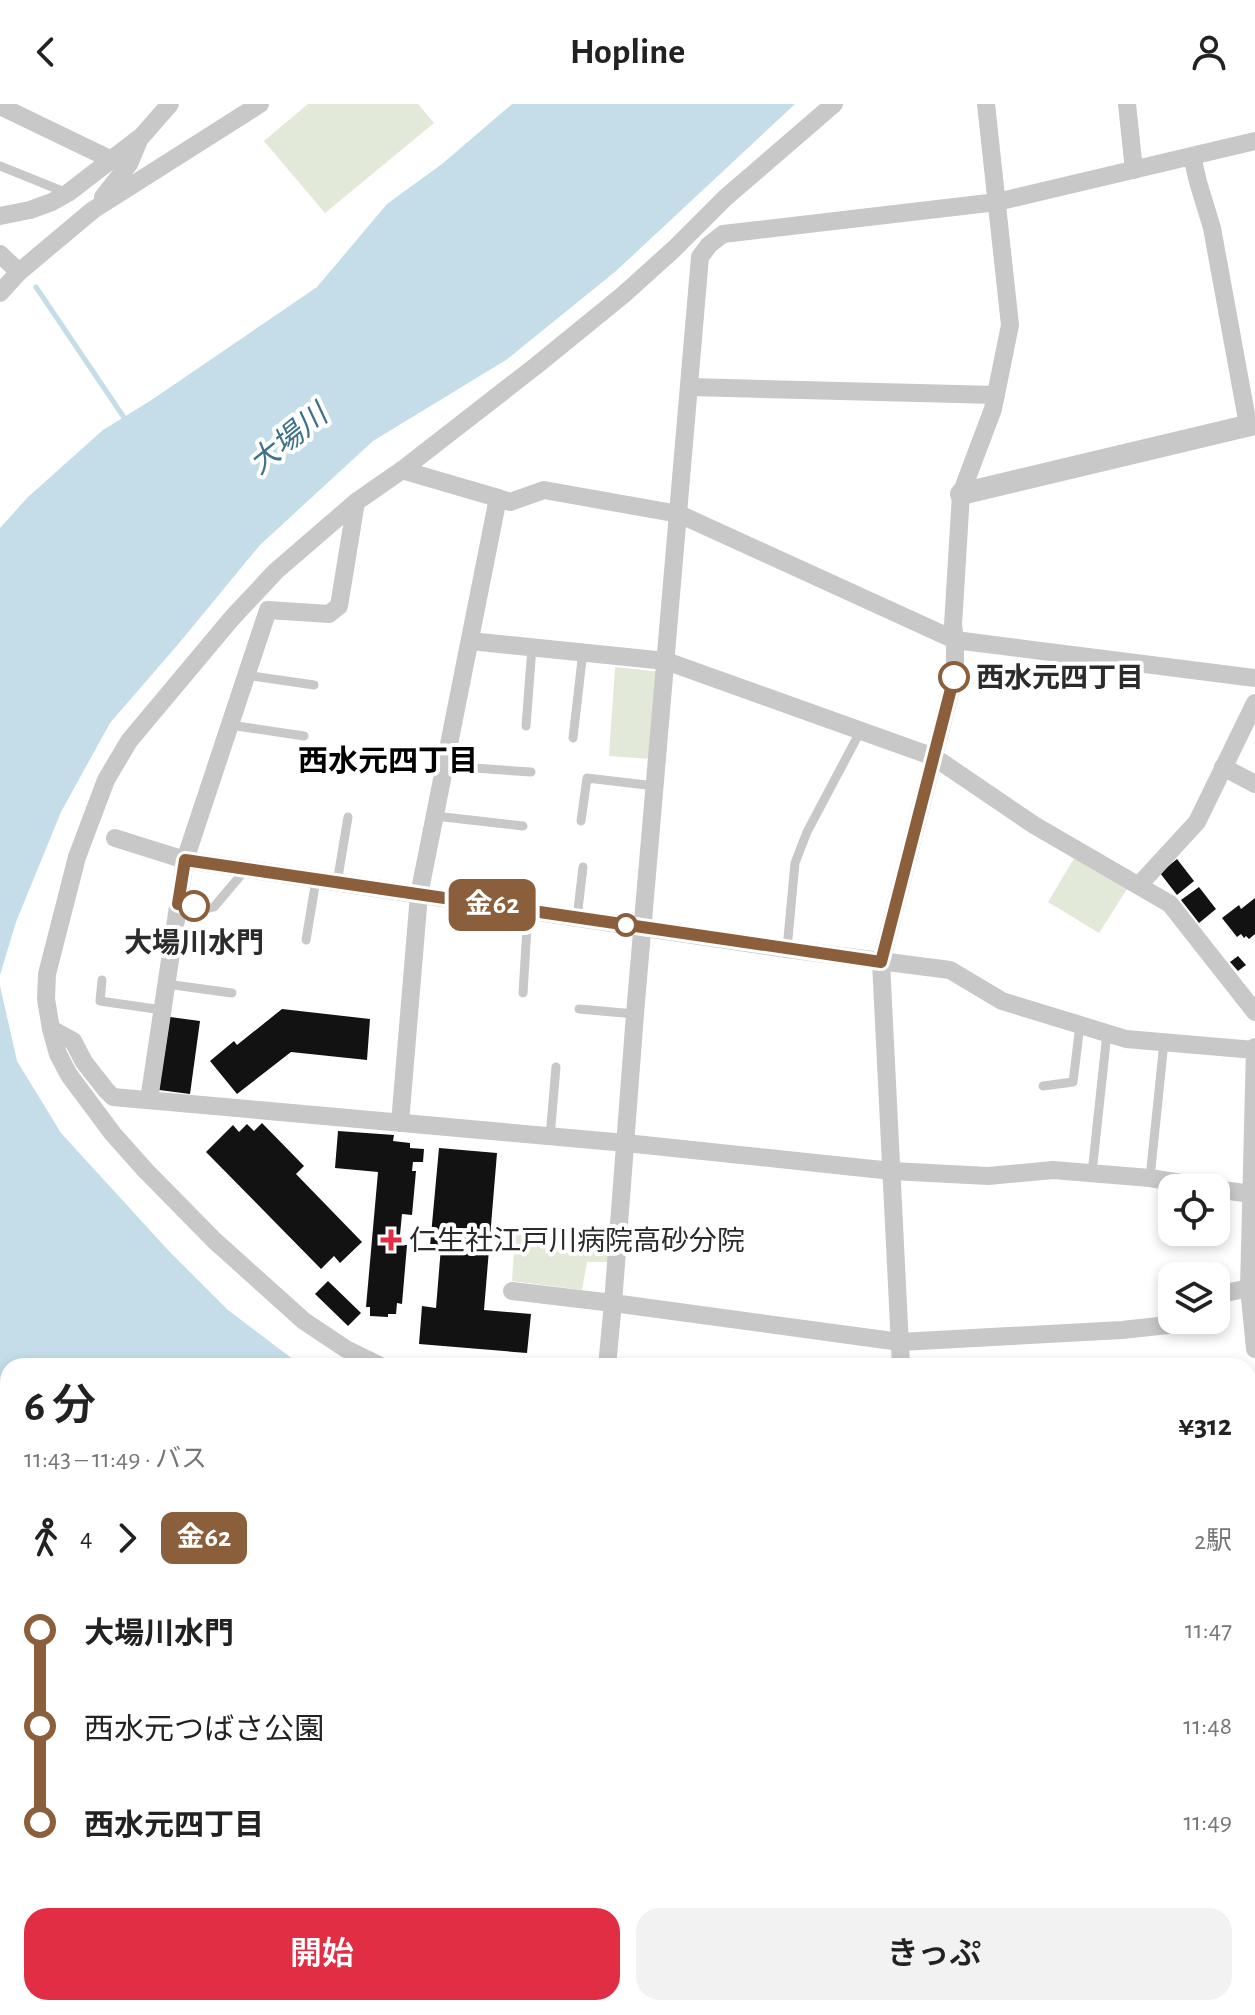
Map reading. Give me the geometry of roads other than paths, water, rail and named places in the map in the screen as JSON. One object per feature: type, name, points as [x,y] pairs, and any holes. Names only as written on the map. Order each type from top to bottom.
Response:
[{"type":"street","points":[[0,216],[41,206],[68,193],[142,136],[170,104]]},
{"type":"street","points":[[0,293],[19,272],[93,210],[260,104]]},
{"type":"street","points":[[365,1358],[304,1321],[178,1205],[113,1134],[69,1075],[58,1054],[46,999],[47,974],[77,857],[106,780],[129,741],[267,580],[356,502],[402,470],[623,295],[725,198],[834,104]]},
{"type":"street","points":[[901,1358],[881,962],[955,674],[953,625],[961,494],[993,409],[1010,325],[986,104]]},
{"type":"street","points":[[1127,104],[1134,170]]},
{"type":"street","points":[[0,106],[110,159]]},
{"type":"street","points":[[93,210],[129,164],[142,136]]},
{"type":"street","points":[[608,1358],[700,257],[723,234],[997,202],[1255,141]]},
{"type":"street","points":[[961,494],[1251,425],[1212,228],[1192,156]]},
{"type":"street","points":[[0,254],[19,272]]},
{"type":"street","points":[[689,387],[996,395]]},
{"type":"street","points":[[402,470],[510,502],[544,490],[679,514],[955,640],[1255,678]]},
{"type":"street","points":[[400,1123],[419,895],[498,498]]},
{"type":"street","points":[[149,1100],[185,860],[268,610],[329,614],[339,606],[356,502]]},
{"type":"street","points":[[470,641],[666,661],[934,757],[1034,825],[1170,904],[1255,1012]]},
{"type":"street","points":[[1139,885],[1197,822],[1255,703]]},
{"type":"street","points":[[1223,767],[1255,784]]},
{"type":"street","points":[[115,838],[185,860],[787,949],[950,970],[1002,1001],[1126,1039],[1255,1049],[1251,1194],[1255,1349]]},
{"type":"street","points":[[51,1029],[73,1041],[84,1062],[113,1097],[626,1143],[892,1171],[988,1176],[1053,1170],[1158,1179]]},
{"type":"street","points":[[1230,1191],[1251,1194]]},
{"type":"street","points":[[1230,1292],[1252,1287]]},
{"type":"street","points":[[512,1291],[900,1342],[1158,1326]]},
{"type":"lane","points":[[0,166],[68,193]]},
{"type":"lane","points":[[526,726],[532,647]]},
{"type":"lane","points":[[573,738],[583,651]]},
{"type":"lane","points":[[246,675],[314,685]]},
{"type":"lane","points":[[230,725],[304,736]]},
{"type":"lane","points":[[787,949],[795,863],[807,832],[861,730]]},
{"type":"lane","points":[[445,766],[531,772]]},
{"type":"lane","points":[[581,821],[587,778],[656,786]]},
{"type":"lane","points":[[435,816],[523,826]]},
{"type":"lane","points":[[337,883],[348,817]]},
{"type":"lane","points":[[577,918],[583,867]]},
{"type":"lane","points":[[178,904],[214,907],[246,869]]},
{"type":"lane","points":[[306,940],[316,880]]},
{"type":"lane","points":[[523,993],[528,911]]},
{"type":"lane","points":[[102,980],[100,1001],[162,1010]]},
{"type":"lane","points":[[166,984],[232,993]]},
{"type":"lane","points":[[579,1009],[635,1014]]},
{"type":"lane","points":[[1043,1086],[1073,1082],[1080,1025]]},
{"type":"lane","points":[[1092,1174],[1107,1033]]},
{"type":"lane","points":[[1150,1178],[1164,1042]]},
{"type":"lane","points":[[550,1137],[556,1067]]},
{"type":"water","name":"大場川","points":[[512,104],[795,104],[616,271],[506,360],[373,441],[260,545],[110,723],[61,812],[16,922],[0,975],[0,528],[28,497],[103,430],[317,287],[387,204],[442,164]]},
{"type":"water","points":[[0,986],[17,1061],[61,1133],[168,1250],[228,1310],[291,1358],[0,1358]]},
{"type":"waterway","points":[[36,287],[127,422]]},
{"type":"place","name":"西水元四丁目","points":[[954,677]]},
{"type":"place","name":"大場川水門","points":[[194,906]]},
{"type":"place","name":"仁生社江戸川病院高砂分院","points":[[391,1240]]},
{"type":"district","name":"西水元四丁目","points":[[388,761]]}]
